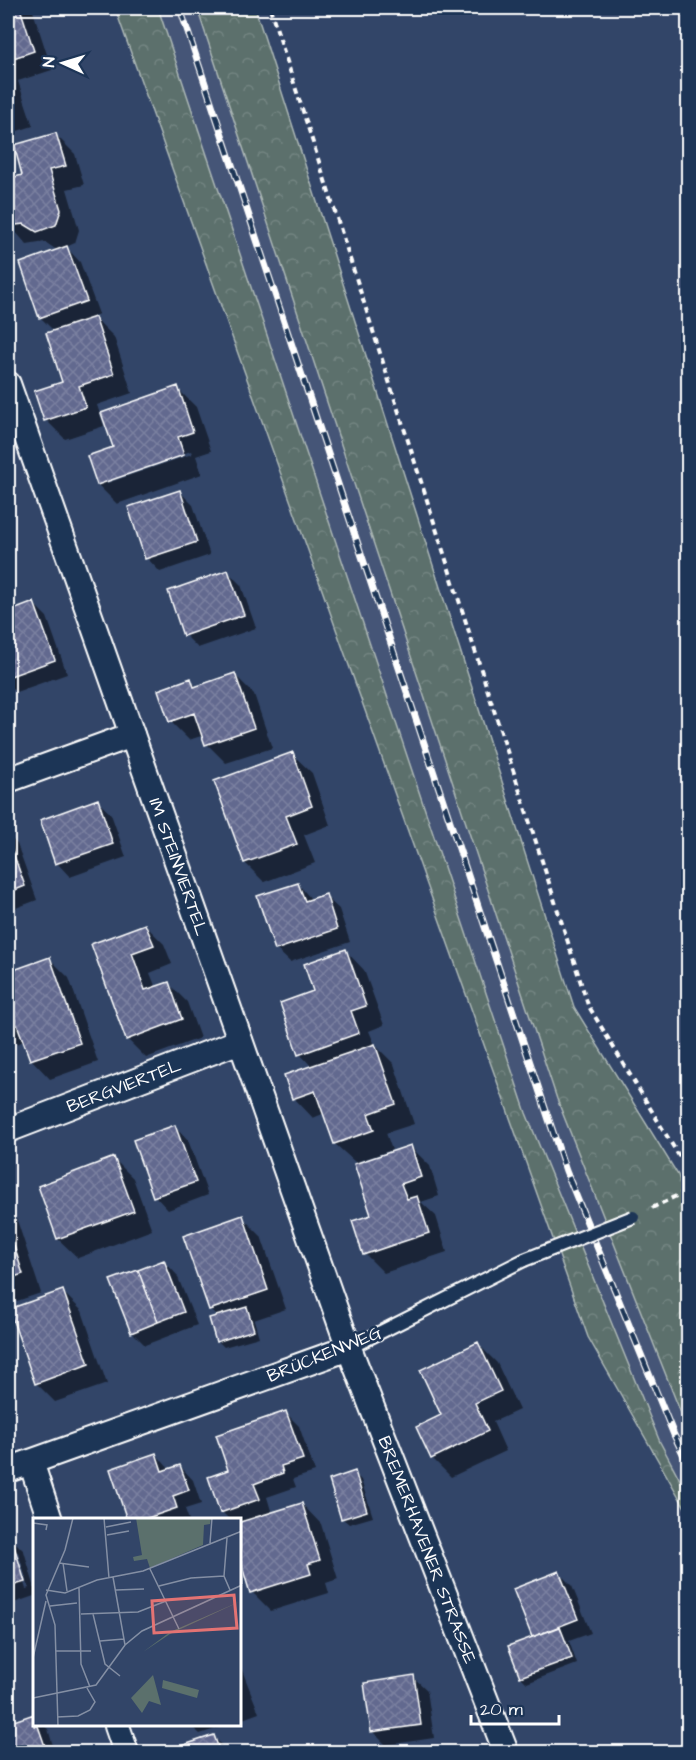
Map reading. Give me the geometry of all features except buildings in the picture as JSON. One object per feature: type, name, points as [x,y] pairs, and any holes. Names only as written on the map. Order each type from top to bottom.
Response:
[{"type":"street","name":"IM STEINVIERTEL","points":[[8,384],[349,1348]]},
{"type":"street","points":[[8,780],[132,735]]},
{"type":"street","name":"BERGVIERTEL","points":[[8,1130],[240,1041]]},
{"type":"street","name":"BRÜCKENWEG","points":[[8,1470],[349,1348]]},
{"type":"street","name":"BREMERHAVENER STRASSE","points":[[349,1348],[506,1752]]},
{"type":"street","points":[[31,1462],[49,1518]]},
{"type":"street","points":[[118,1727],[126,1752]]},
{"type":"lane","name":"BRÜCKENWEG","points":[[349,1348],[524,1260],[633,1217]]},
{"type":"path","points":[[270,8],[588,1005],[688,1171]]},
{"type":"path","points":[[633,1217],[688,1190]]},
{"type":"shaded area","points":[[158,8],[197,8],[557,1099],[688,1431],[688,1495],[660,1442],[526,1113]]},
{"type":"green space","points":[[115,8],[158,8],[526,1113],[660,1442],[688,1495],[688,1513],[588,1337]]},
{"type":"green space","points":[[197,8],[255,8],[574,1007],[678,1175],[688,1206],[688,1431],[557,1099]]},
{"type":"railway","points":[[180,8],[566,1171],[688,1464]]}]
